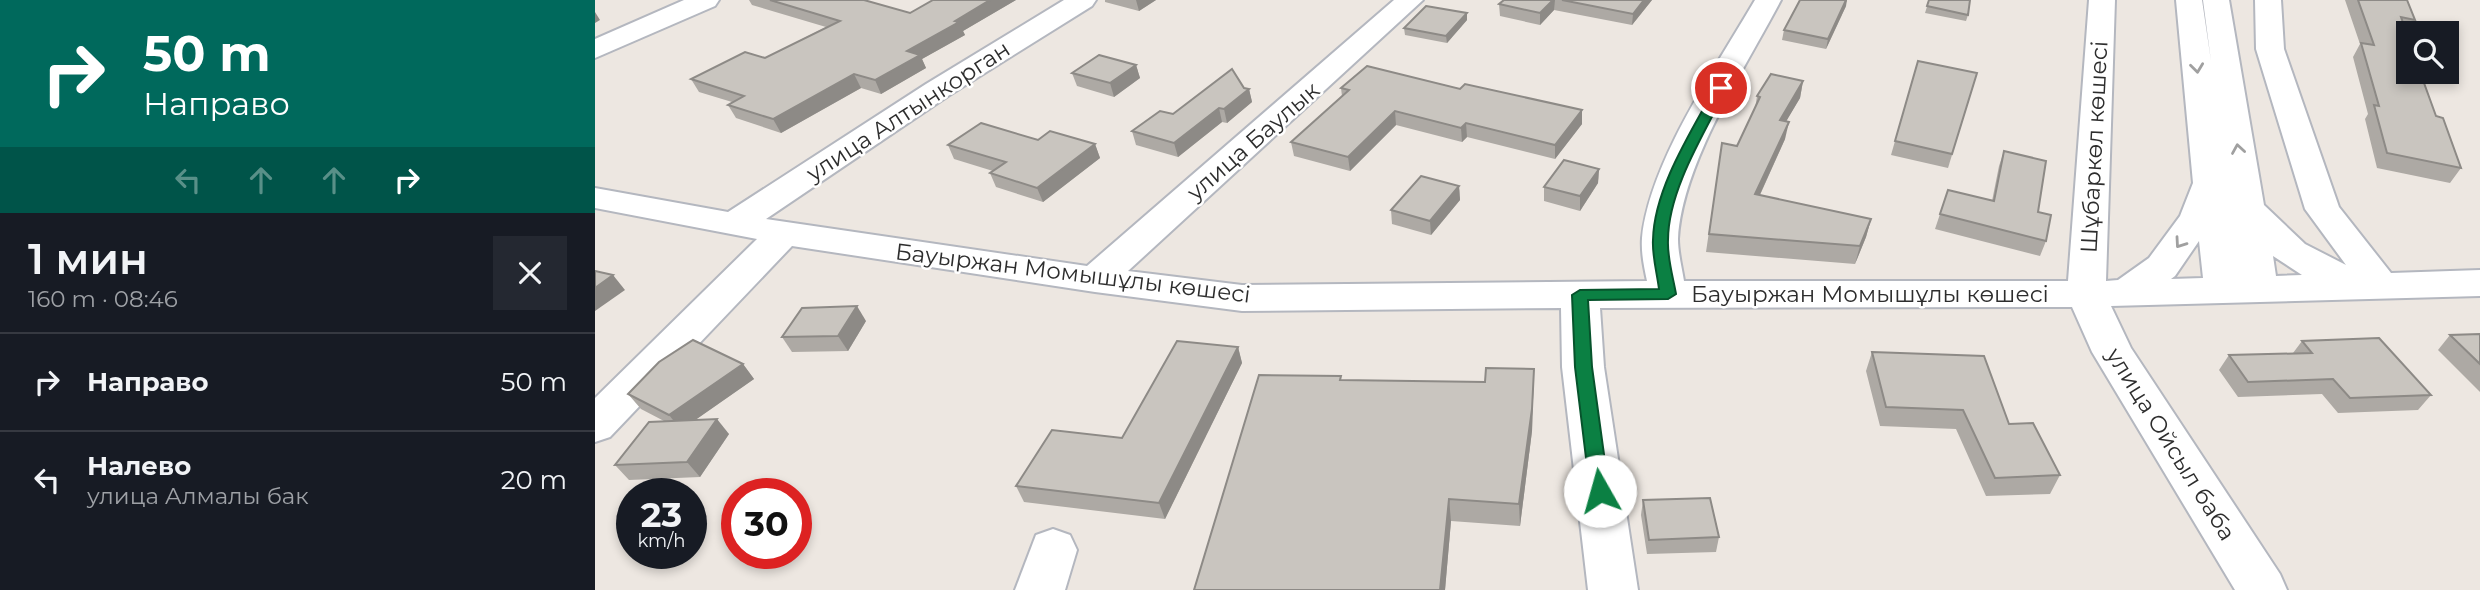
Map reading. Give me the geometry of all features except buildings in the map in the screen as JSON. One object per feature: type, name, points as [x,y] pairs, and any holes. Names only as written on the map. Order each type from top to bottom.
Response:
[{"type":"street","points":[[595,49],[706,0]]},
{"type":"street","name":"улица Алтынкорган","points":[[734,224],[925,98],[1083,0]]},
{"type":"street","name":"улица Баулык","points":[[1095,280],[1410,0]]},
{"type":"street","points":[[1668,294],[1660,240],[1666,207],[1686,155],[1768,0]]},
{"type":"street","name":"Шұбаркөл көшесі","points":[[2102,0],[2106,294]]},
{"type":"street","points":[[2189,0],[2223,291]]},
{"type":"street","points":[[2216,0],[2259,289]]},
{"type":"street","points":[[2268,0],[2270,49],[2322,209],[2371,285]]},
{"type":"street","points":[[2106,294],[2162,267],[2197,218],[2210,182]]},
{"type":"street","name":"Бауыржан Момышұлы көшесі","points":[[595,198],[784,233],[1095,280],[1242,298],[2106,294],[2480,283]]},
{"type":"street","points":[[2247,206],[2276,241],[2295,257],[2371,285]]},
{"type":"street","points":[[595,425],[784,233]]},
{"type":"street","name":"улица Ойсыл баба","points":[[2106,294],[2112,352],[2262,590]]},
{"type":"street","points":[[1580,295],[1583,367],[1613,590]]},
{"type":"route","points":[[1600,491],[1583,367],[1580,295],[1668,294],[1660,240],[1666,207],[1686,155],[1721,88]]}]
